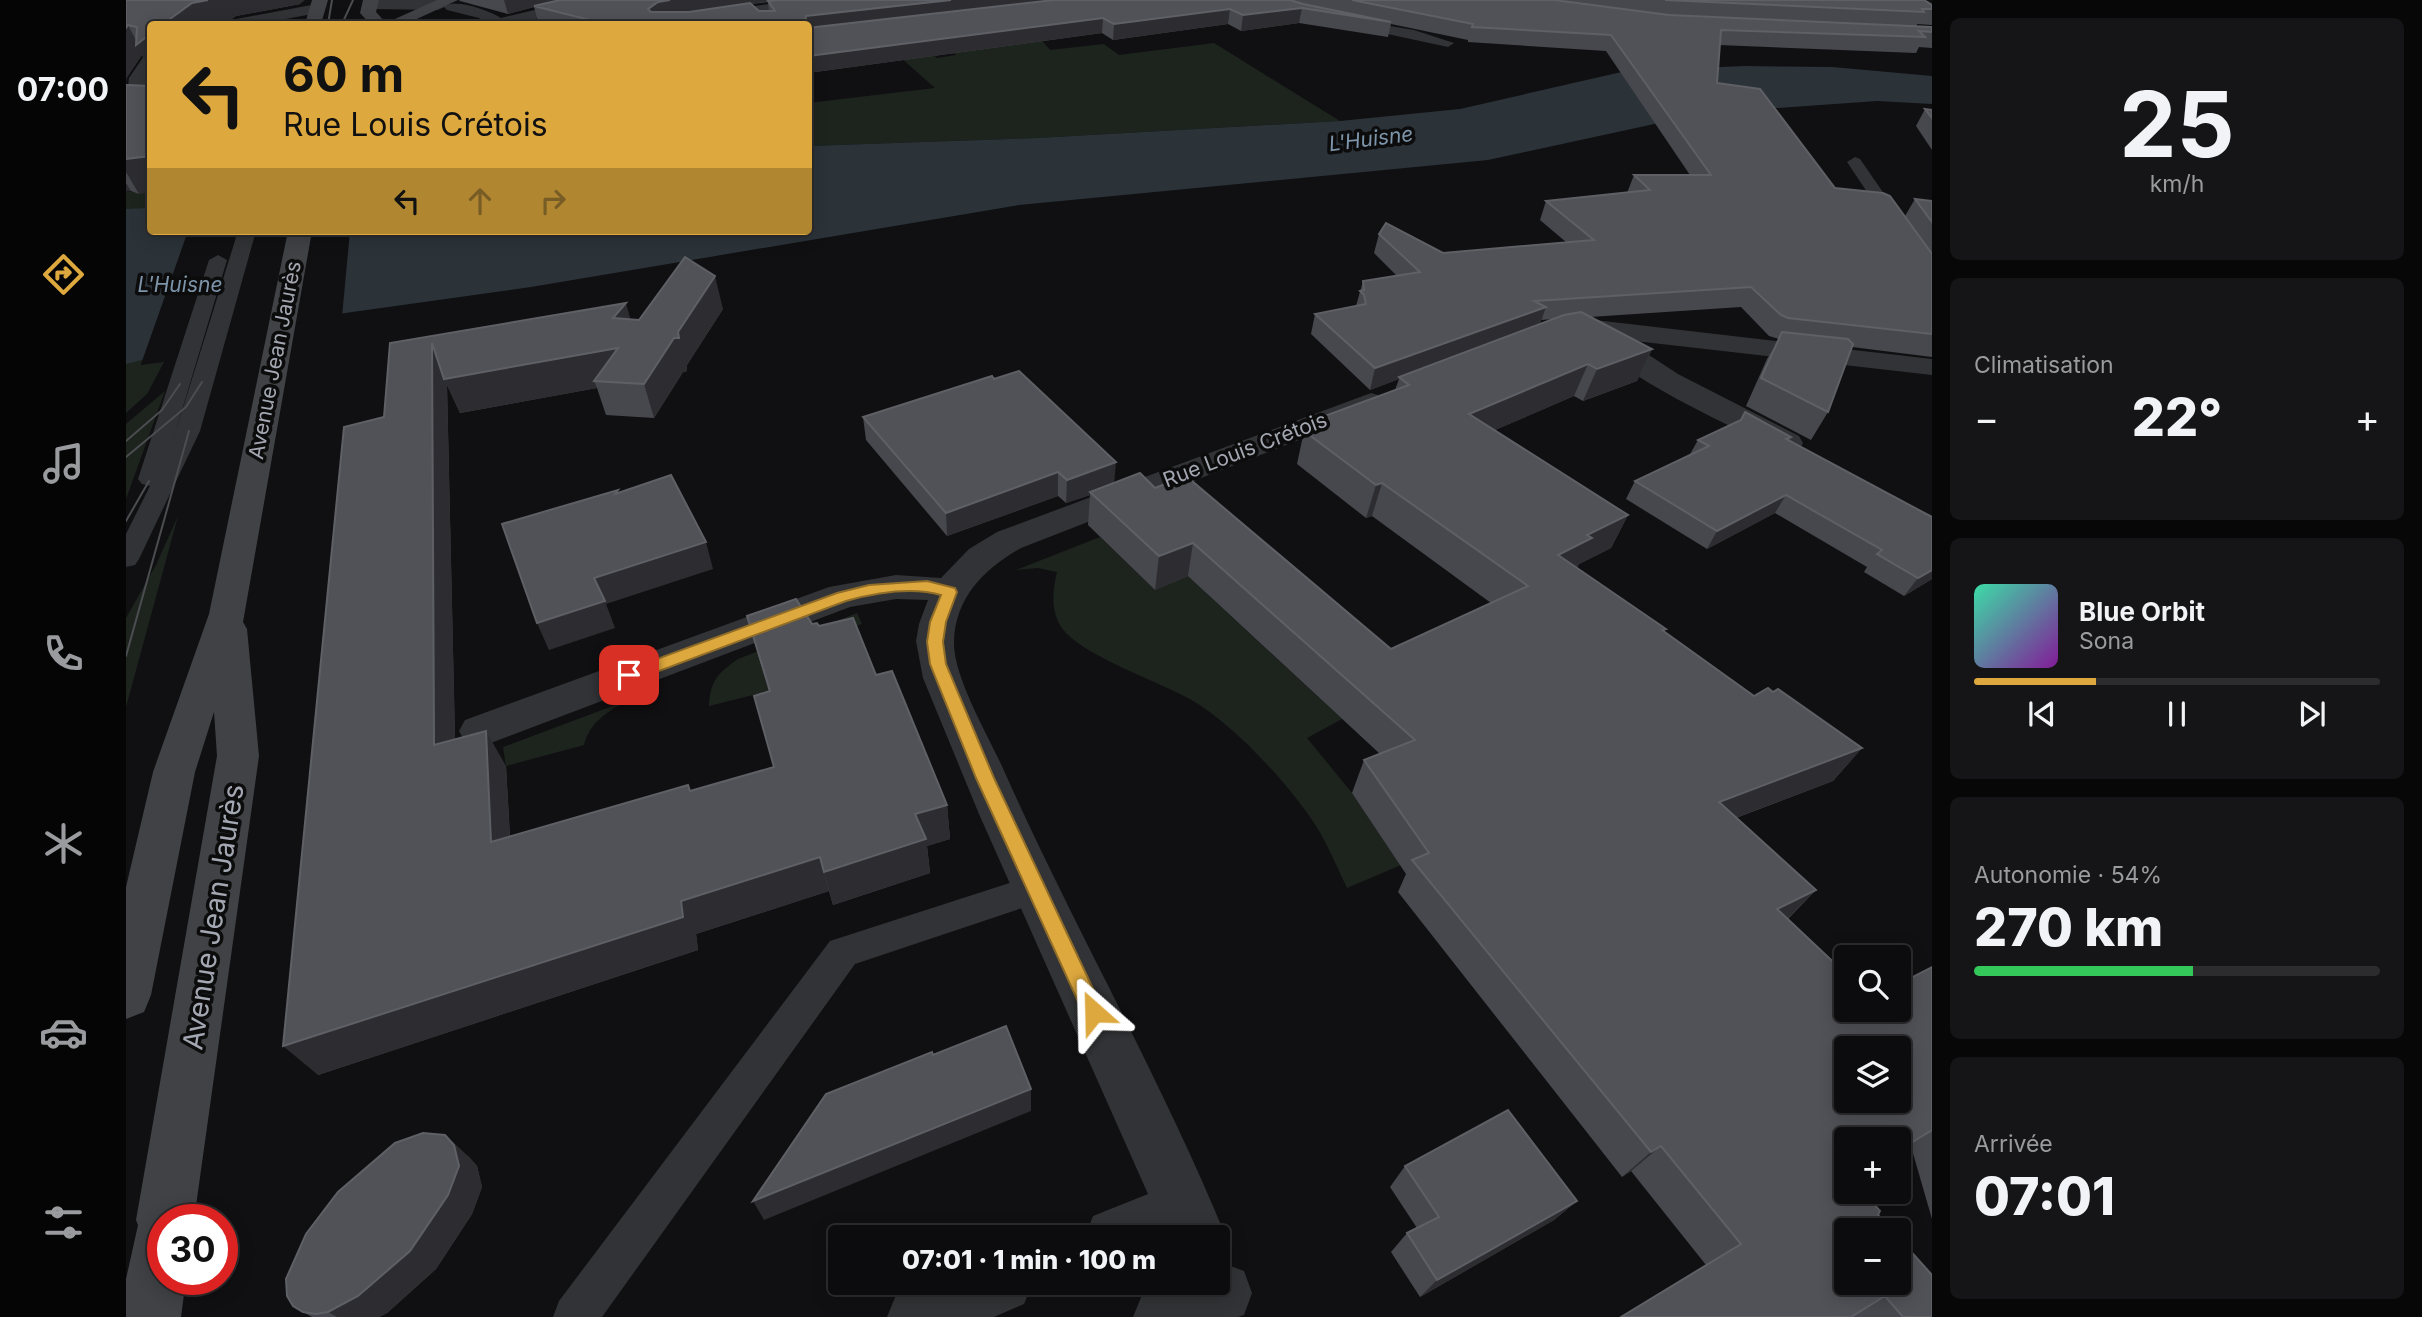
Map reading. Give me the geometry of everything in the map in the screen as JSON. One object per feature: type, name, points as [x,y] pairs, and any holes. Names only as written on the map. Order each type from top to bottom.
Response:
[{"type":"main road","points":[[401,21],[447,4],[469,0]]},
{"type":"main road","points":[[371,2],[368,13],[375,21]]},
{"type":"main road","points":[[420,21],[447,4]]},
{"type":"main road","name":"Avenue Jean Jaurès","points":[[126,995],[174,772],[227,614],[299,235]]},
{"type":"main road","name":"Avenue Jean Jaurès","points":[[168,1204],[238,756],[227,614]]},
{"type":"main road","points":[[150,1317],[154,1295]]},
{"type":"street","points":[[511,21],[597,0]]},
{"type":"street","points":[[683,21],[831,0]]},
{"type":"street","points":[[371,2],[447,4],[485,15],[494,21]]},
{"type":"street","points":[[255,21],[317,11]]},
{"type":"street","points":[[126,99],[135,93],[138,78],[147,64]]},
{"type":"street","points":[[1595,328],[1617,347],[1672,381],[1814,457]]},
{"type":"street","points":[[1541,338],[1571,330],[1595,328],[1932,367]]},
{"type":"street","name":"Rue Louis Crétois","points":[[1191,1223],[985,778],[938,664],[935,642],[938,622],[949,592],[971,564],[988,550],[1400,391]]},
{"type":"street","points":[[480,732],[842,597],[869,590],[927,586],[949,592]]},
{"type":"street","points":[[918,1317],[973,1295]]},
{"type":"street","points":[[1164,1317],[1225,1298]]},
{"type":"lane","points":[[755,11],[766,21]]},
{"type":"lane","points":[[1346,22],[1448,43]]},
{"type":"lane","points":[[1855,162],[1932,276]]},
{"type":"lane","points":[[126,559],[189,431],[246,235]]},
{"type":"lane","points":[[126,520],[149,481],[223,244]]},
{"type":"lane","points":[[575,1317],[844,951],[1037,888]]},
{"type":"shaded area","points":[[1040,38],[1050,50],[1104,44],[1119,55],[1214,43],[1340,121],[1038,138],[812,146],[812,103],[935,88],[891,49],[921,45],[937,58],[956,55],[946,46]]},
{"type":"shaded area","points":[[126,191],[147,193],[147,235],[187,235],[141,365],[164,362],[147,394],[126,413]]},
{"type":"shaded area","points":[[165,391],[126,499],[126,424]]},
{"type":"shaded area","points":[[178,516],[126,707],[126,618],[156,565]]},
{"type":"shaded area","points":[[1100,537],[1155,590],[1233,556],[1207,594],[1342,719],[1307,738],[1352,793],[1401,865],[1347,888],[1316,826],[1258,755],[1223,722],[1188,698],[1106,660],[1066,633],[1055,612],[1054,588],[1057,572],[1038,568],[1016,570]]},
{"type":"shaded area","points":[[857,613],[862,624],[839,631],[764,675],[769,691],[709,706],[716,678],[738,659]]},
{"type":"shaded area","points":[[626,701],[595,724],[584,745],[506,766],[503,747]]},
{"type":"water","name":"L'Huisne","points":[[1745,66],[1832,67],[1932,76],[1932,104],[1877,101],[1705,113],[1488,160],[1019,205],[531,287],[203,333],[165,354],[126,364],[126,209],[147,208],[147,235],[812,235],[812,146],[1038,138],[1340,121],[1460,109],[1626,71]]},
{"type":"pier","points":[[187,235],[350,235],[342,317],[204,337],[167,357],[141,364]]},
{"type":"building","points":[[126,0],[208,0],[192,3],[167,21],[147,21],[147,36],[136,45],[137,27],[128,25],[126,28]]},
{"type":"building","points":[[560,0],[670,0],[658,2],[648,9],[651,12],[689,12],[750,3],[759,11],[775,11],[768,1],[951,0],[806,16],[805,21],[587,21],[590,20],[534,6]]},
{"type":"building","points":[[1054,0],[1290,0],[1391,22],[1302,8],[1243,15],[1230,9],[1114,24],[1103,18],[812,55],[812,28]]},
{"type":"building","points":[[1352,0],[1554,0],[1669,15],[1932,27],[1932,32],[1919,31],[1925,37],[1721,30],[1717,83],[1760,89],[1835,188],[1890,196],[1932,254],[1932,334],[1788,318],[1781,315],[1751,287],[1534,301],[1546,307],[1375,368],[1315,314],[1366,304],[1360,291],[1364,290],[1363,281],[1420,272],[1379,234],[1386,223],[1443,253],[1594,240],[1546,201],[1650,190],[1634,175],[1711,175],[1611,35],[1472,27],[1473,24]]},
{"type":"building","points":[[1665,0],[1924,0],[1932,5],[1932,9],[1922,9],[1924,12]]},
{"type":"building","points":[[126,85],[147,86],[147,156],[126,159]]},
{"type":"building","points":[[1915,199],[1932,201],[1932,222]]},
{"type":"building","points":[[685,257],[715,276],[678,332],[679,338],[674,338],[644,384],[594,381],[618,348],[444,379],[432,343],[434,745],[486,731],[491,842],[688,785],[690,791],[774,767],[754,696],[770,691],[747,616],[796,599],[812,624],[817,623],[819,626],[853,618],[876,675],[892,671],[947,805],[915,814],[926,839],[824,872],[820,857],[681,901],[683,917],[283,1046],[344,427],[384,417],[390,343],[626,303],[613,318],[639,320]]},
{"type":"building","points":[[1581,312],[1652,349],[1597,369],[1588,364],[1469,414],[1628,515],[1587,535],[1592,538],[1558,555],[1666,629],[1662,630],[1754,696],[1768,688],[1773,692],[1778,689],[1862,748],[1719,802],[1816,890],[1777,909],[1834,963],[1834,1022],[1911,1022],[1911,978],[1932,967],[1932,1130],[1911,1143],[1911,1127],[1834,1127],[1834,1204],[1874,1204],[1880,1211],[1878,1215],[1881,1218],[1834,1218],[1834,1295],[1911,1295],[1911,1251],[1932,1275],[1932,1317],[1903,1317],[1885,1296],[1851,1317],[1621,1317],[1741,1244],[1661,1146],[1651,1152],[1412,860],[1429,853],[1364,760],[1415,740],[1193,543],[1159,556],[1090,492],[1140,473],[1155,488],[1186,476],[1391,649],[1528,586],[1382,483],[1376,485],[1304,431],[1328,422],[1322,417],[1409,385],[1399,377],[1564,315]]},
{"type":"building","points":[[1782,332],[1848,339],[1853,344],[1828,412],[1761,378]]},
{"type":"building","points":[[1019,371],[1116,462],[1067,480],[1058,472],[946,513],[863,417],[992,376],[994,379]]},
{"type":"building","points":[[1745,412],[1791,437],[1786,439],[1932,517],[1932,570],[1918,578],[1877,554],[1882,550],[1786,495],[1717,531],[1635,481],[1709,446],[1698,440],[1741,420]]},
{"type":"building","points":[[671,475],[706,542],[594,578],[605,601],[537,623],[502,524],[618,490],[615,494]]},
{"type":"building","points":[[1006,1026],[1031,1089],[753,1201],[826,1094]]},
{"type":"building","points":[[1508,1110],[1577,1201],[1437,1280],[1407,1233],[1439,1217],[1405,1166]]},
{"type":"building","points":[[423,1133],[445,1135],[454,1145],[459,1166],[448,1195],[410,1251],[358,1296],[328,1312],[303,1312],[293,1306],[287,1296],[286,1279],[306,1234],[338,1192],[395,1143]]},
{"type":"tram line","points":[[328,21],[332,0]]},
{"type":"tram line","points":[[343,21],[353,0]]},
{"type":"tram line","points":[[126,457],[186,407],[202,382]]},
{"type":"tram line","points":[[126,441],[162,410],[180,384]]},
{"type":"tram line","points":[[126,656],[189,431]]},
{"type":"tram line","points":[[126,521],[149,481]]},
{"type":"route","points":[[629,675],[842,597],[896,587],[927,586],[949,592],[938,622],[935,642],[938,664],[985,778],[1094,1012]]}]
